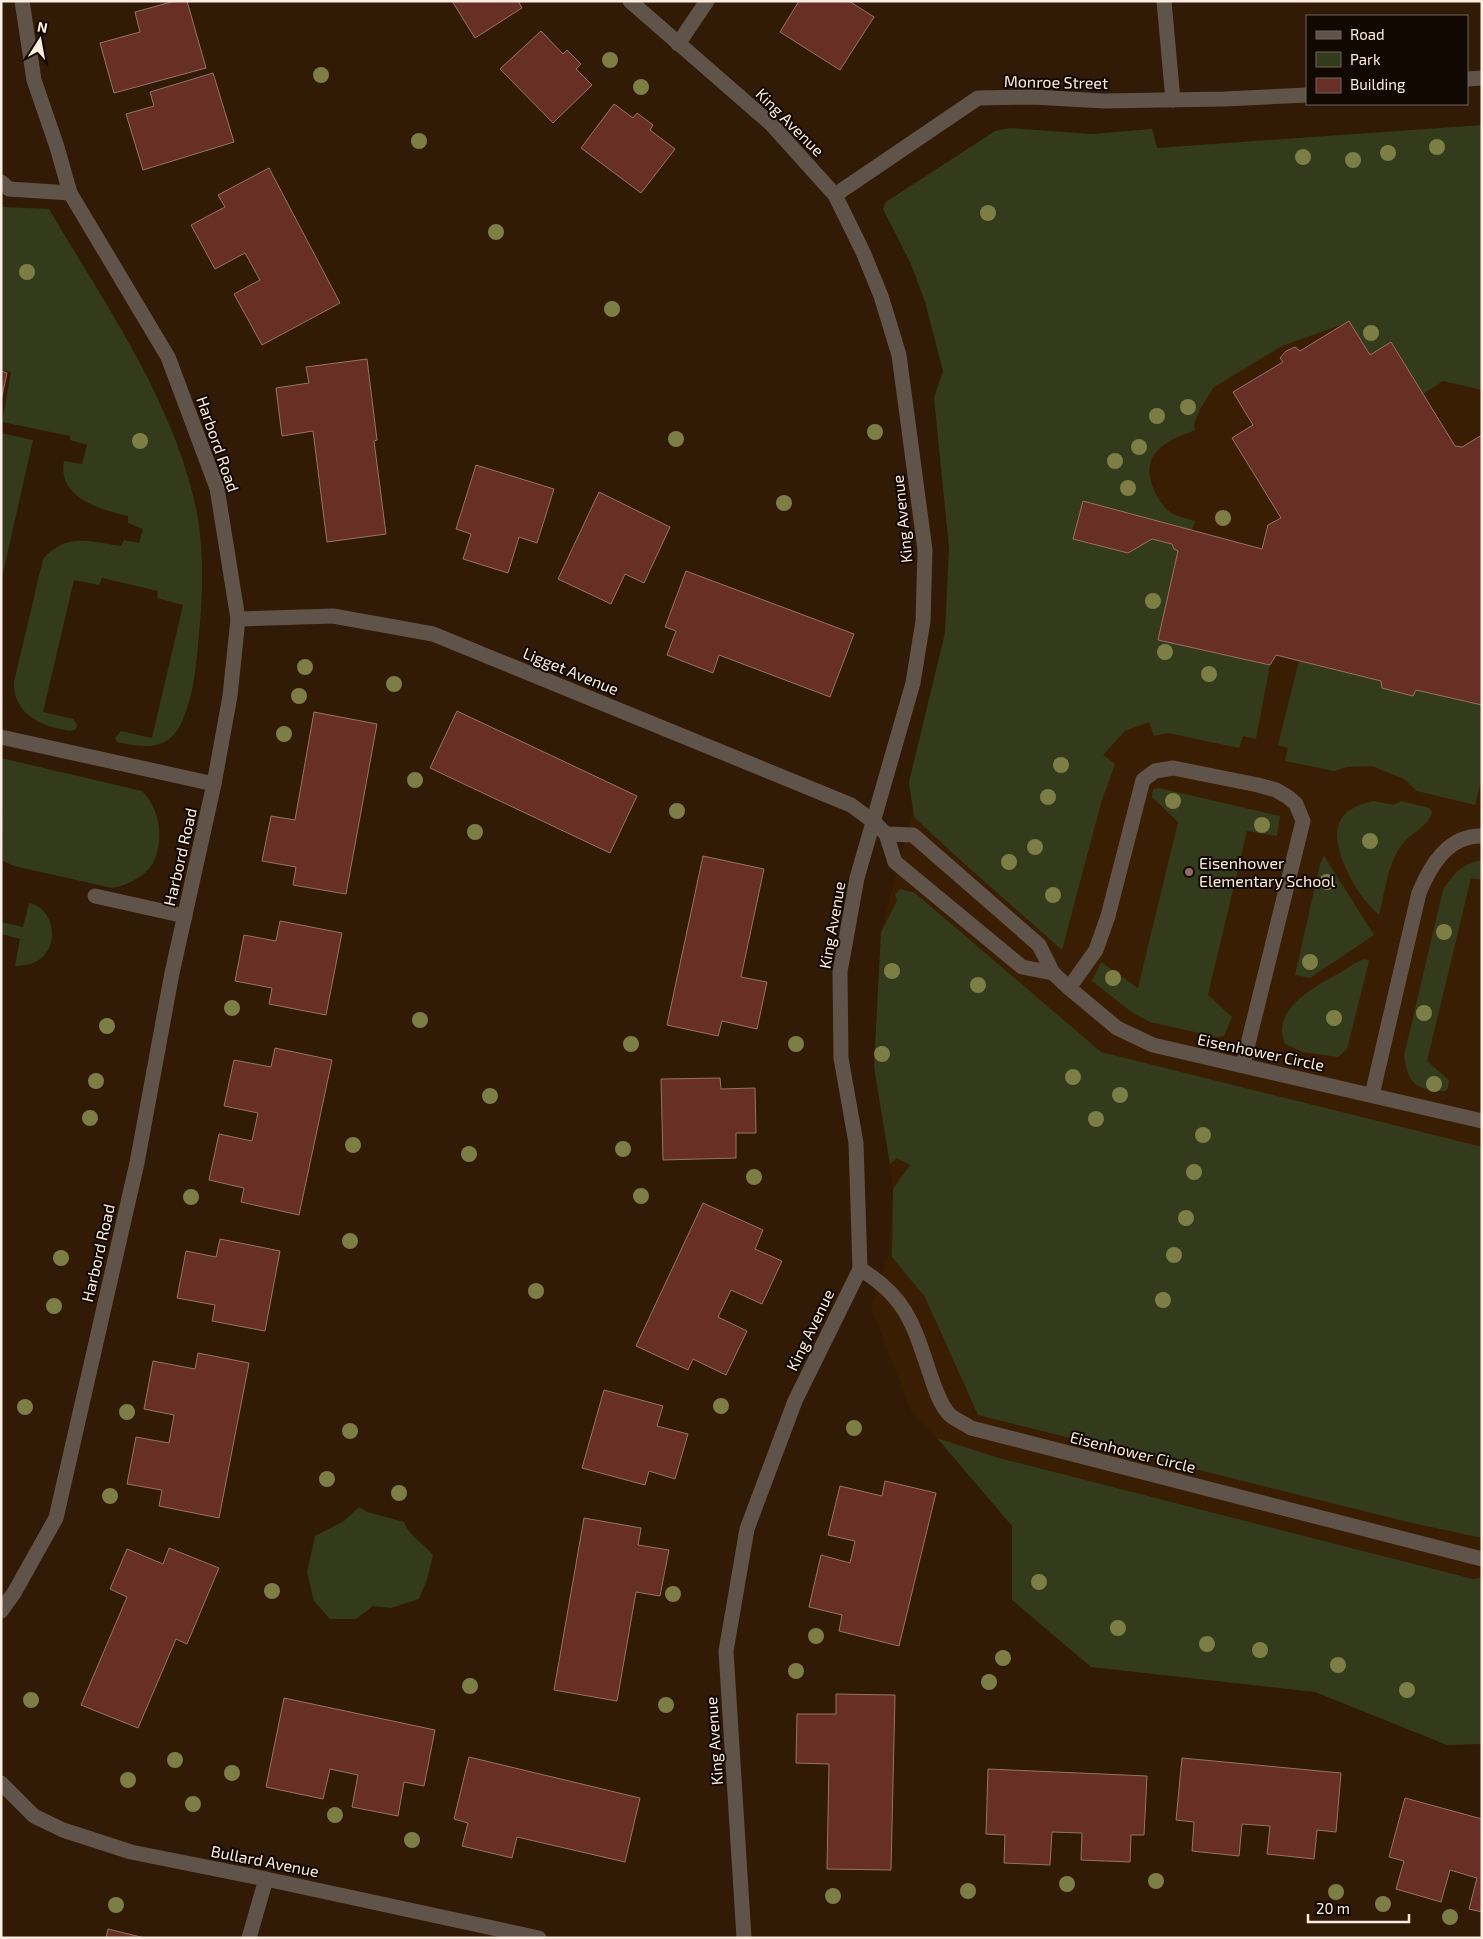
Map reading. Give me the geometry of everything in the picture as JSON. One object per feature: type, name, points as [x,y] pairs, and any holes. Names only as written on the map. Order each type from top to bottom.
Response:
[{"type":"street","name":"Harbord Road","points":[[1,1611],[14,1594],[56,1518],[137,1163],[172,973],[214,784],[230,696],[238,620],[217,488],[168,357],[70,193],[57,147],[34,80],[22,1]]},
{"type":"street","name":"King Avenue","points":[[630,1],[771,124],[835,195],[880,296],[899,356],[925,550],[923,621],[913,683],[857,878],[840,972],[841,1058],[856,1143],[860,1269],[795,1401],[747,1529],[726,1651],[744,1938]]},
{"type":"street","points":[[678,44],[707,1]]},
{"type":"street","points":[[1164,1],[1173,100]]},
{"type":"street","points":[[1468,80],[1482,78]]},
{"type":"street","name":"Monroe Street","points":[[835,195],[978,98],[1173,100],[1306,95]]},
{"type":"street","points":[[1,182],[9,189],[70,193]]},
{"type":"street","name":"Ligget Avenue","points":[[238,620],[333,616],[434,634],[851,805],[874,822]]},
{"type":"street","points":[[2,735],[214,784]]},
{"type":"street","points":[[1069,988],[1096,950],[1108,916],[1143,780],[1155,771],[1173,768],[1276,790],[1296,804],[1302,821],[1243,1064]]},
{"type":"street","points":[[874,822],[886,834],[895,862],[1022,967],[1053,973]]},
{"type":"street","name":"Eisenhower Circle","points":[[886,834],[913,834],[1039,945],[1053,973],[1117,1028],[1153,1045],[1243,1064],[1482,1121]]},
{"type":"street","points":[[1372,1095],[1419,894],[1440,854],[1458,842],[1482,836]]},
{"type":"street","points":[[95,896],[184,916]]},
{"type":"street","name":"Eisenhower Circle","points":[[860,1269],[880,1280],[895,1295],[907,1313],[920,1343],[939,1398],[949,1414],[971,1428],[1482,1559]]},
{"type":"street","name":"Bullard Avenue","points":[[1,1783],[34,1816],[63,1830],[131,1852],[539,1938]]},
{"type":"street","points":[[250,1938],[266,1879]]},
{"type":"shaded area","name":"Eisenhower Elementary School","points":[[1482,224],[1482,1581],[999,1458],[937,1438],[912,1413],[871,1308],[889,1253],[893,1189],[874,1067],[881,932],[932,738],[953,638],[957,527]]},
{"type":"green space","points":[[1482,125],[1482,390],[1443,381],[1423,394],[1391,342],[1370,355],[1349,322],[1282,346],[1214,387],[1199,411],[1194,425],[1195,430],[1175,438],[1158,450],[1150,465],[1151,482],[1154,491],[1172,514],[1195,521],[1192,530],[1083,501],[1073,539],[1128,553],[1152,539],[1172,544],[1174,549],[1178,551],[1158,640],[1270,665],[1256,739],[1243,736],[1239,748],[1168,733],[1154,736],[1149,722],[1125,731],[1103,755],[1115,764],[1101,803],[1062,950],[914,817],[909,782],[945,633],[949,548],[934,398],[943,371],[925,302],[911,264],[883,209],[886,202],[995,131],[1010,128],[1092,134],[1152,129],[1157,148]]},
{"type":"green space","points":[[1,207],[49,209],[136,355],[172,432],[187,472],[197,513],[202,558],[197,656],[191,694],[181,723],[168,740],[159,744],[148,746],[134,745],[117,742],[115,738],[121,731],[152,738],[183,605],[157,598],[158,591],[102,578],[99,585],[74,580],[43,712],[73,719],[77,724],[76,729],[70,731],[42,723],[27,714],[17,700],[14,682],[43,559],[61,545],[70,542],[89,541],[121,546],[124,540],[139,543],[143,529],[128,523],[128,516],[94,506],[74,493],[67,484],[64,474],[64,461],[82,464],[87,445],[70,440],[70,436],[2,422],[11,372],[1,370]]},
{"type":"green space","points":[[1,433],[33,440],[1,582]]},
{"type":"green space","points":[[1299,661],[1381,681],[1382,688],[1412,696],[1416,690],[1482,705],[1482,778],[1475,805],[1417,791],[1404,779],[1372,766],[1347,767],[1334,771],[1285,761],[1288,748],[1278,745]]},
{"type":"green space","points":[[1,758],[142,791],[153,806],[158,824],[159,843],[151,866],[136,879],[112,888],[14,866],[3,861]]},
{"type":"green space","points":[[1159,788],[1280,816],[1277,836],[1247,831],[1208,995],[1232,1017],[1224,1036],[1217,1037],[1150,1022],[1133,1013],[1092,981],[1101,962],[1138,988],[1178,822],[1152,797],[1153,789]]},
{"type":"green space","points":[[1374,801],[1394,805],[1401,801],[1429,808],[1432,812],[1428,820],[1404,842],[1394,858],[1379,915],[1354,885],[1344,864],[1337,841],[1337,831],[1344,815],[1351,809]]},
{"type":"green space","points":[[1324,856],[1374,935],[1310,978],[1295,975],[1320,864]]},
{"type":"green space","points":[[1482,860],[1482,880],[1471,878],[1427,1061],[1449,1080],[1448,1088],[1445,1091],[1435,1091],[1421,1087],[1411,1079],[1404,1056],[1443,890],[1450,879],[1464,867]]},
{"type":"green space","points":[[901,889],[915,893],[1101,1052],[1482,1147],[1482,1538],[1408,1522],[978,1415],[925,1297],[892,1257],[893,1189],[910,1165],[897,1158],[890,1164],[874,1067],[881,932],[897,901],[895,894]]},
{"type":"green space","points":[[29,903],[39,907],[47,916],[51,926],[52,937],[49,948],[42,957],[31,964],[15,966],[20,939],[1,934],[1,922],[23,927]]},
{"type":"green space","points":[[1365,959],[1369,961],[1347,1049],[1338,1057],[1303,1052],[1285,1044],[1282,1032],[1284,1021],[1289,1010],[1297,1001],[1317,986]]},
{"type":"green space","points":[[937,1438],[999,1458],[1473,1579],[1482,1578],[1482,1744],[1447,1745],[1315,1692],[1091,1667],[1012,1600],[1012,1526]]},
{"type":"green space","points":[[359,1507],[367,1512],[404,1522],[413,1535],[433,1555],[427,1579],[419,1599],[391,1608],[373,1606],[356,1619],[330,1619],[314,1601],[307,1572],[315,1536],[344,1521]]},
{"type":"building","points":[[175,1],[187,1],[206,68],[114,93],[100,43],[140,32],[135,12]]},
{"type":"building","points":[[452,1],[518,1],[522,8],[475,38]]},
{"type":"building","points":[[799,1],[849,1],[874,17],[840,70],[780,32]]},
{"type":"building","points":[[541,31],[563,54],[567,50],[581,64],[576,69],[592,85],[553,123],[500,69]]},
{"type":"building","points":[[213,73],[234,142],[143,170],[126,114],[154,106],[150,92]]},
{"type":"building","points":[[614,104],[633,118],[637,113],[653,125],[650,130],[675,149],[641,193],[581,148]]},
{"type":"building","points":[[269,168],[340,303],[262,345],[234,294],[260,280],[245,253],[215,269],[191,225],[225,207],[218,195]]},
{"type":"building","points":[[1349,321],[1370,355],[1391,342],[1455,446],[1462,447],[1482,435],[1482,705],[1416,690],[1413,696],[1382,688],[1381,681],[1276,655],[1270,665],[1158,640],[1178,551],[1174,549],[1172,544],[1152,539],[1128,553],[1073,539],[1083,501],[1262,549],[1268,525],[1281,518],[1232,438],[1253,425],[1233,392],[1283,362],[1280,358],[1286,351],[1295,347],[1300,351]]},
{"type":"building","points":[[367,359],[377,440],[374,441],[386,534],[327,542],[313,431],[282,436],[276,388],[309,383],[306,367]]},
{"type":"building","points":[[1,371],[7,373],[1,401]]},
{"type":"building","points":[[476,465],[554,489],[537,543],[519,537],[508,573],[463,559],[471,534],[456,529]]},
{"type":"building","points":[[599,492],[670,527],[644,583],[625,574],[611,604],[558,579]]},
{"type":"building","points":[[686,571],[854,634],[830,697],[719,655],[713,673],[667,655],[676,631],[665,627]]},
{"type":"building","points":[[457,711],[637,796],[610,853],[430,768]]},
{"type":"building","points":[[314,712],[377,724],[346,894],[293,885],[296,867],[262,861],[271,816],[295,820]]},
{"type":"building","points":[[703,856],[764,869],[741,977],[767,982],[757,1029],[722,1021],[718,1036],[667,1025]]},
{"type":"building","points":[[280,921],[342,933],[326,1015],[269,1004],[272,988],[235,981],[244,935],[276,941]]},
{"type":"building","points":[[275,1048],[332,1060],[299,1215],[241,1202],[244,1188],[209,1180],[219,1134],[252,1141],[258,1113],[224,1106],[234,1060],[271,1067]]},
{"type":"building","points":[[720,1078],[721,1089],[755,1088],[756,1133],[736,1133],[736,1158],[663,1160],[661,1079]]},
{"type":"building","points":[[703,1203],[763,1230],[755,1249],[782,1261],[762,1304],[731,1290],[718,1317],[747,1331],[726,1375],[693,1359],[688,1370],[636,1346]]},
{"type":"building","points":[[220,1239],[280,1251],[265,1331],[212,1321],[215,1305],[177,1298],[186,1251],[216,1257]]},
{"type":"building","points":[[198,1353],[249,1363],[219,1518],[159,1506],[162,1490],[127,1484],[136,1437],[169,1443],[174,1415],[144,1409],[153,1361],[195,1369]]},
{"type":"building","points":[[604,1390],[663,1406],[657,1426],[688,1434],[675,1479],[649,1471],[645,1485],[582,1468]]},
{"type":"building","points":[[885,1481],[936,1493],[899,1646],[839,1631],[842,1615],[809,1607],[821,1555],[850,1563],[855,1541],[828,1535],[840,1486],[882,1496]]},
{"type":"building","points":[[584,1518],[641,1528],[638,1545],[669,1550],[660,1596],[636,1592],[617,1701],[554,1690]]},
{"type":"building","points":[[169,1548],[219,1568],[187,1644],[176,1639],[138,1728],[81,1705],[127,1597],[110,1589],[127,1549],[163,1564]]},
{"type":"building","points":[[836,1694],[895,1695],[891,1870],[827,1869],[829,1764],[796,1763],[797,1714],[836,1714]]},
{"type":"building","points":[[284,1698],[435,1730],[424,1786],[404,1782],[398,1816],[352,1807],[358,1775],[330,1769],[323,1799],[266,1787]]},
{"type":"building","points":[[469,1757],[640,1798],[625,1862],[517,1837],[512,1858],[462,1846],[468,1823],[454,1819]]},
{"type":"building","points":[[1182,1758],[1341,1773],[1336,1832],[1317,1830],[1314,1859],[1267,1854],[1270,1826],[1242,1824],[1239,1856],[1192,1851],[1194,1822],[1176,1820]]},
{"type":"building","points":[[988,1769],[1147,1776],[1144,1835],[1131,1835],[1130,1862],[1081,1860],[1082,1833],[1052,1832],[1050,1865],[1004,1863],[1005,1835],[986,1834]]},
{"type":"building","points":[[1405,1798],[1482,1819],[1482,1912],[1469,1909],[1477,1878],[1450,1870],[1441,1902],[1396,1889],[1404,1861],[1389,1857]]},
{"type":"building","points":[[108,1929],[145,1938],[106,1938]]},
{"type":"place","name":"Eisenhower Elementary School","points":[[1189,872]]}]
